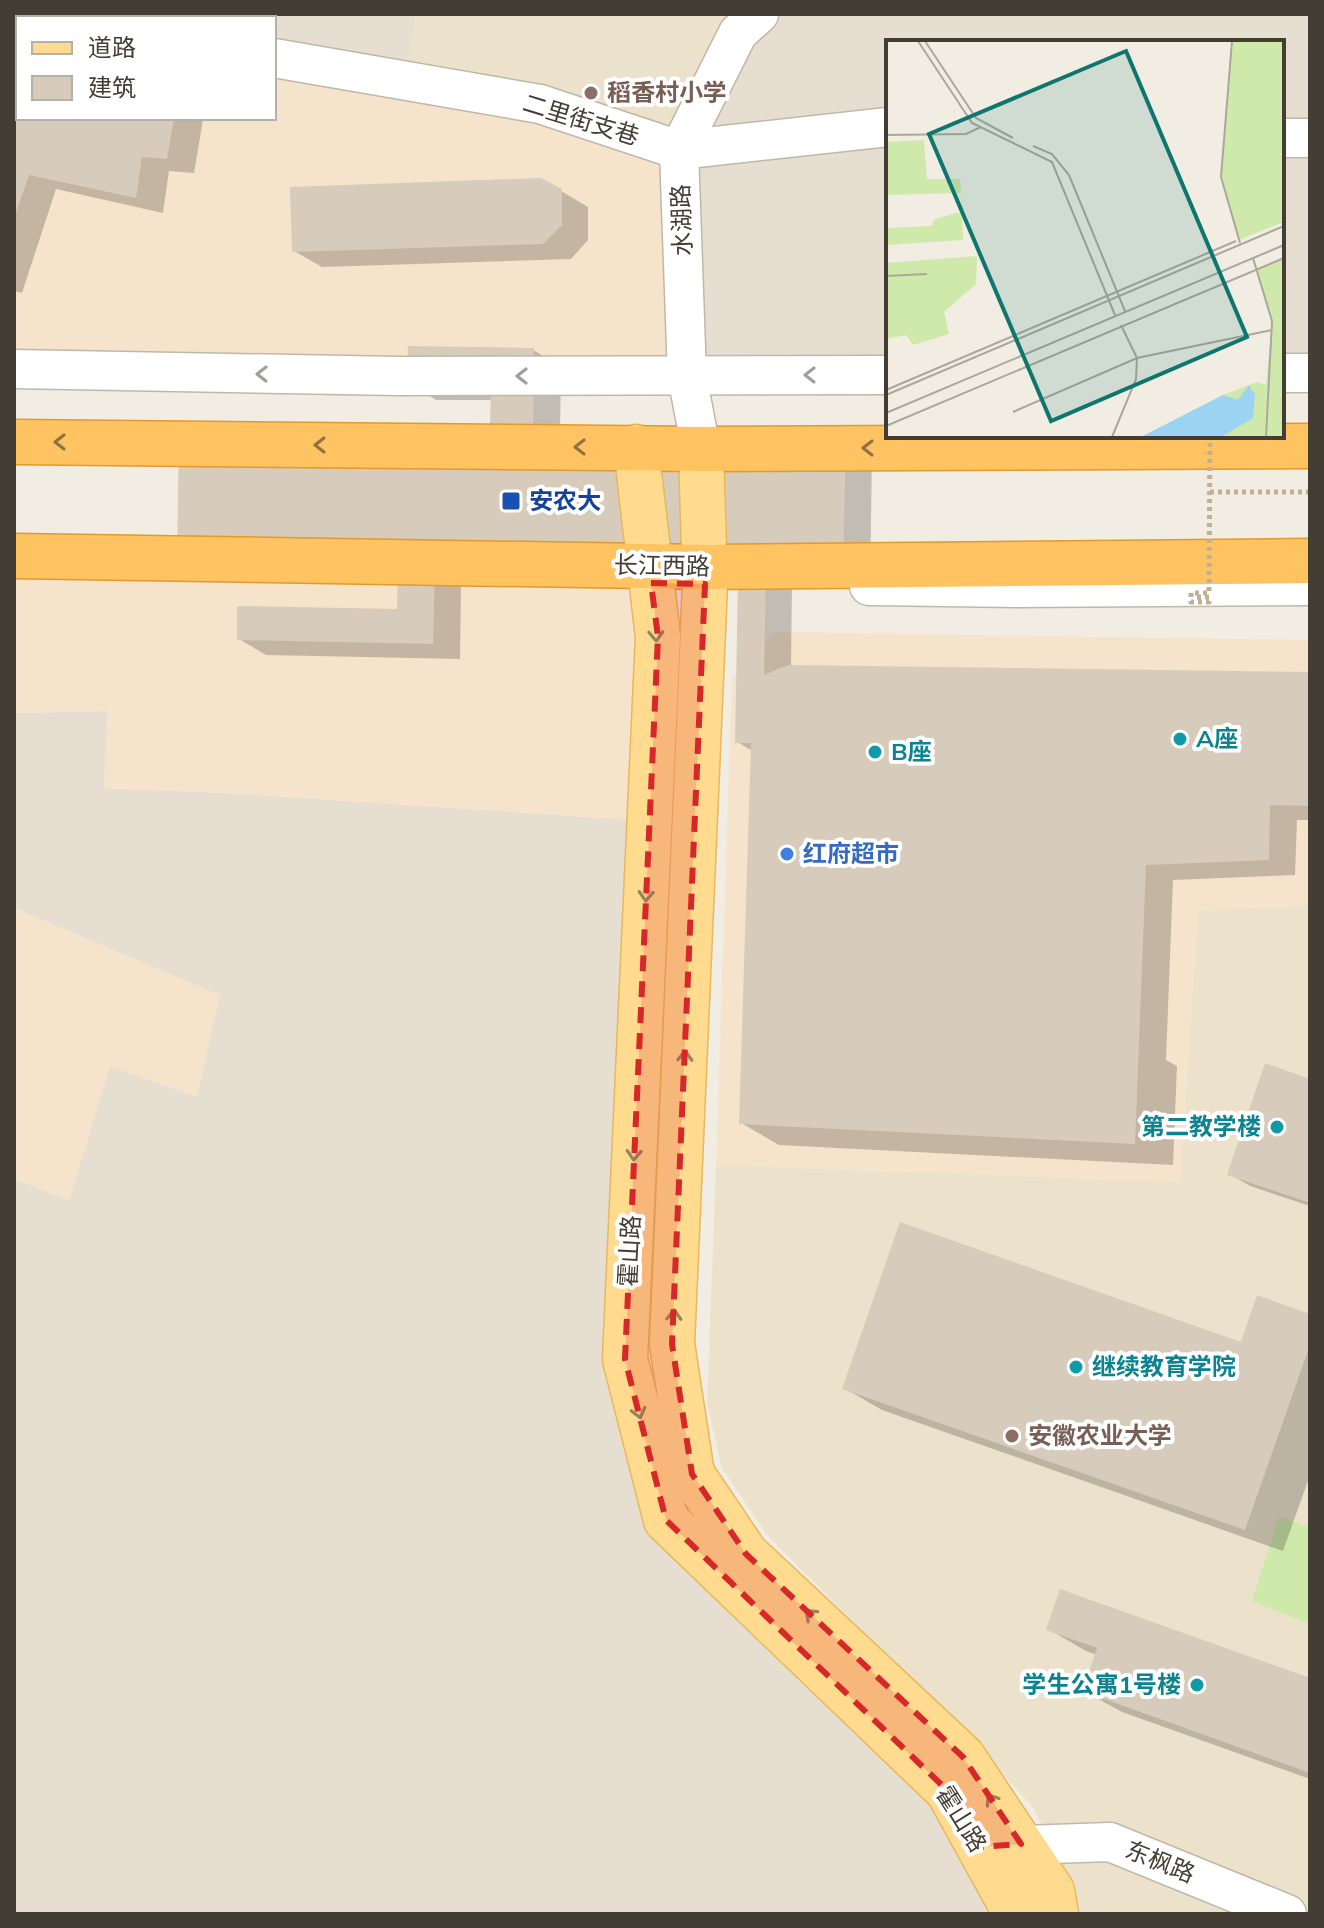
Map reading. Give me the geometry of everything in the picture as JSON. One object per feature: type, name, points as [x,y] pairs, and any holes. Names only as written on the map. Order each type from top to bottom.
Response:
[{"type":"highway","points":[[14,442],[701,449],[1310,446]]},
{"type":"highway","name":"长江西路","points":[[14,556],[706,576],[1310,561]]},
{"type":"main road","name":"霍山路","points":[[636,447],[658,637],[625,1359],[666,1520],[948,1791],[1000,1846],[1052,1891],[1056,1914]]},
{"type":"main road","name":"霍山路","points":[[701,449],[706,576],[672,1344],[692,1474],[746,1554],[963,1757],[1000,1846],[1014,1914]]},
{"type":"street","name":"水湖路","points":[[701,449],[687,376],[679,150],[738,33],[759,14]]},
{"type":"street","name":"二里街支巷","points":[[276,58],[540,104],[679,150],[886,127]]},
{"type":"street","points":[[1284,138],[1310,138]]},
{"type":"street","points":[[14,369],[398,376],[886,375]]},
{"type":"street","points":[[1284,373],[1310,373]]},
{"type":"street","points":[[14,576],[650,575]]},
{"type":"street","points":[[706,576],[1017,588],[1310,586]]},
{"type":"street","name":"东枫路","points":[[1000,1846],[1110,1842],[1287,1914]]},
{"type":"path","points":[[1197,597],[1209,597],[1209,602],[1191,602],[1191,593],[1209,593],[1210,438]]},
{"type":"path","points":[[1210,492],[1310,492]]},
{"type":"highlighted area","points":[[651,583],[705,584],[672,1344],[692,1474],[746,1554],[963,1757],[1021,1844],[979,1847],[948,1791],[666,1520],[625,1359],[658,637]]},
{"type":"shaded area","points":[[14,14],[16,120],[276,120],[276,58],[679,150],[687,376],[14,369]]},
{"type":"shaded area","points":[[18,14],[416,14],[406,81],[276,58],[276,16]]},
{"type":"shaded area","name":"稻香村小学","points":[[416,14],[759,14],[679,150],[406,81]]},
{"type":"shaded area","points":[[759,14],[1310,14],[1310,373],[1284,373],[1284,40],[886,40],[886,375],[687,376],[679,150]]},
{"type":"shaded area","points":[[14,576],[651,583],[649,821],[104,788],[108,711],[14,713]]},
{"type":"shaded area","points":[[774,632],[1310,640],[1310,905],[1198,911],[1180,1182],[716,1165],[732,678]]},
{"type":"shaded area","points":[[108,711],[104,788],[649,821],[625,1359],[666,1520],[948,1791],[1014,1914],[14,1914],[14,1179],[69,1200],[110,1066],[220,996],[14,908],[14,713]]},
{"type":"shaded area","name":"安徽农业大学","points":[[1310,905],[1310,1914],[1076,1914],[1071,1884],[1033,1807],[981,1750],[768,1536],[722,1468],[707,1403],[716,1165],[1180,1182],[1198,911]]},
{"type":"shaded area","points":[[14,908],[220,995],[197,1097],[110,1066],[69,1200],[14,1179]]},
{"type":"green space","points":[[1279,1516],[1310,1528],[1310,1624],[1252,1601]]},
{"type":"building","points":[[14,76],[16,120],[174,120],[167,159],[142,157],[136,198],[29,175],[14,218]]},
{"type":"building","points":[[541,178],[562,189],[562,225],[543,244],[292,252],[290,187]]},
{"type":"building","points":[[408,346],[534,348],[533,430],[846,437],[843,573],[766,572],[764,675],[788,665],[1310,672],[1310,806],[1270,805],[1269,860],[1146,865],[1135,1144],[739,1124],[751,743],[735,743],[738,575],[435,569],[433,644],[237,640],[237,606],[397,609],[398,569],[177,565],[179,422],[490,428],[491,386],[407,385]]},
{"type":"building","name":"第二教学楼","points":[[1265,1063],[1310,1079],[1310,1203],[1227,1175]]},
{"type":"building","name":"继续教育学院","points":[[900,1222],[1241,1342],[1257,1295],[1310,1314],[1310,1345],[1245,1530],[842,1389]]},
{"type":"building","name":"学生公寓1号楼","points":[[1060,1589],[1310,1678],[1310,1773],[1082,1691],[1097,1648],[1046,1630]]},
{"type":"place","name":"稻香村小学","points":[[591,93]]},
{"type":"place","name":"安农大","points":[[511,501]]},
{"type":"place","name":"A座","points":[[1180,739]]},
{"type":"place","name":"B座","points":[[875,752]]},
{"type":"place","name":"红府超市","points":[[787,854]]},
{"type":"place","name":"第二教学楼","points":[[1277,1127]]},
{"type":"place","name":"继续教育学院","points":[[1076,1367]]},
{"type":"place","name":"安徽农业大学","points":[[1012,1436]]},
{"type":"place","name":"学生公寓1号楼","points":[[1197,1685]]}]
